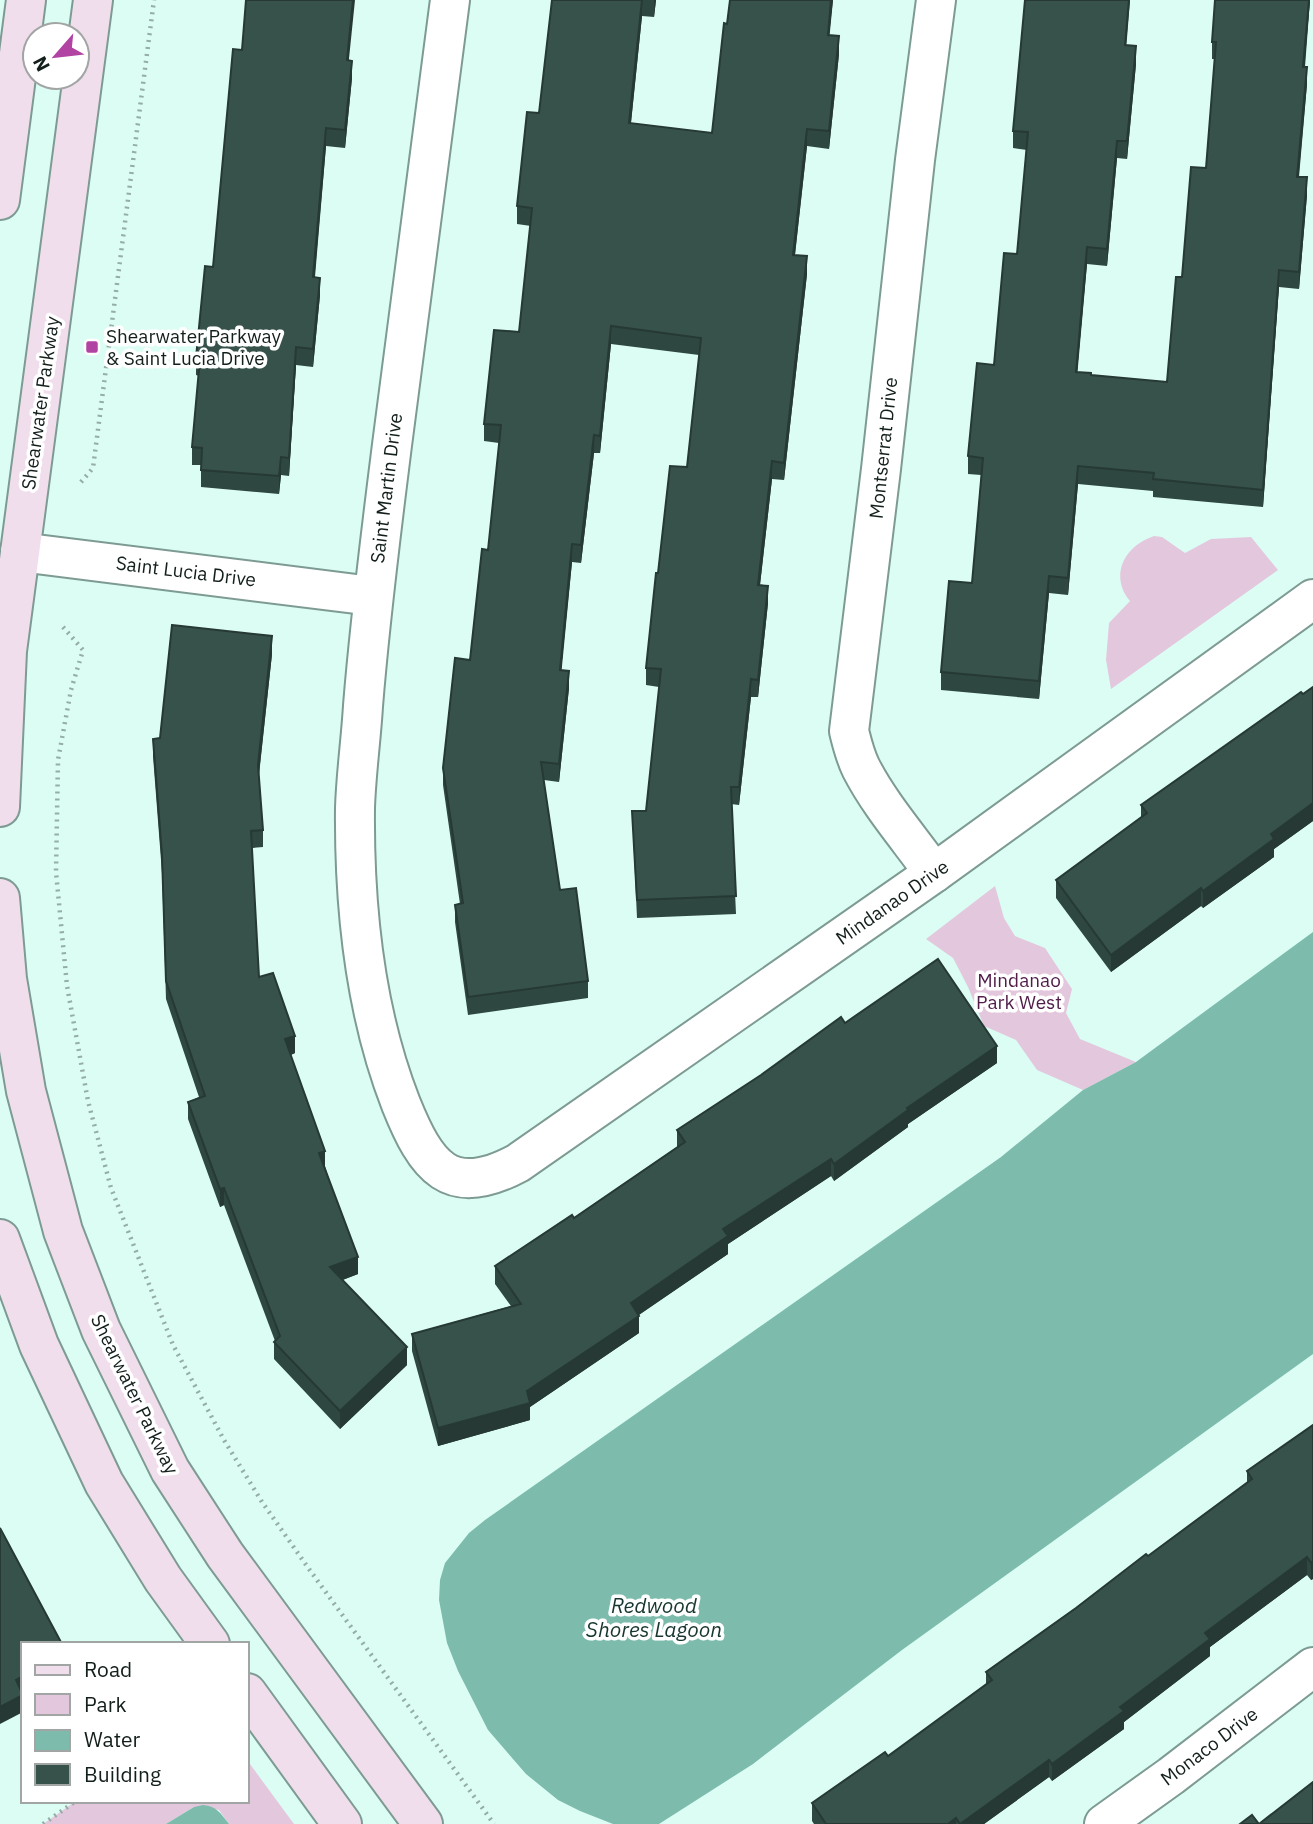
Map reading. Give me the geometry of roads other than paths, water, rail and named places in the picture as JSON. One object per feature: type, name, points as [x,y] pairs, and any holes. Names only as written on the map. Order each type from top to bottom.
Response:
[{"type":"main road","points":[[0,200],[26,0]]},
{"type":"main road","name":"Shearwater Parkway","points":[[0,807],[10,550],[93,0]]},
{"type":"main road","name":"Shearwater Parkway","points":[[0,898],[7,979],[26,1091],[63,1231],[101,1330],[170,1470],[225,1555],[423,1824]]},
{"type":"main road","points":[[0,1239],[39,1345],[104,1483],[163,1579],[209,1642]]},
{"type":"main road","points":[[248,1694],[342,1824]]},
{"type":"street","name":"Saint Martin Drive","points":[[450,0],[372,596],[355,806],[356,874],[367,977],[394,1084],[412,1130],[430,1160],[442,1171],[459,1177]]},
{"type":"street","name":"Montserrat Drive","points":[[934,873],[880,799],[861,767],[849,731],[913,173],[936,0]]},
{"type":"street","name":"Saint Lucia Drive","points":[[10,550],[372,596]]},
{"type":"street","name":"Mindanao Drive","points":[[459,1177],[486,1177],[518,1163],[934,873],[1313,599]]},
{"type":"street","name":"Monaco Drive","points":[[1104,1824],[1313,1667]]},
{"type":"water","name":"Redwood Shores Lagoon","points":[[1313,932],[1313,1354],[902,1650],[753,1764],[659,1824],[613,1824],[558,1800],[526,1774],[488,1730],[447,1643],[439,1600],[440,1580],[445,1563],[469,1533],[1001,1157],[1083,1090],[1136,1062]]},
{"type":"water","points":[[203,1805],[215,1809],[229,1824],[166,1824],[194,1807]]},
{"type":"place","name":"Shearwater Parkway & Saint Lucia Drive","points":[[92,347]]},
{"type":"park label","name":"Mindanao Park West","points":[[1019,991]]}]
